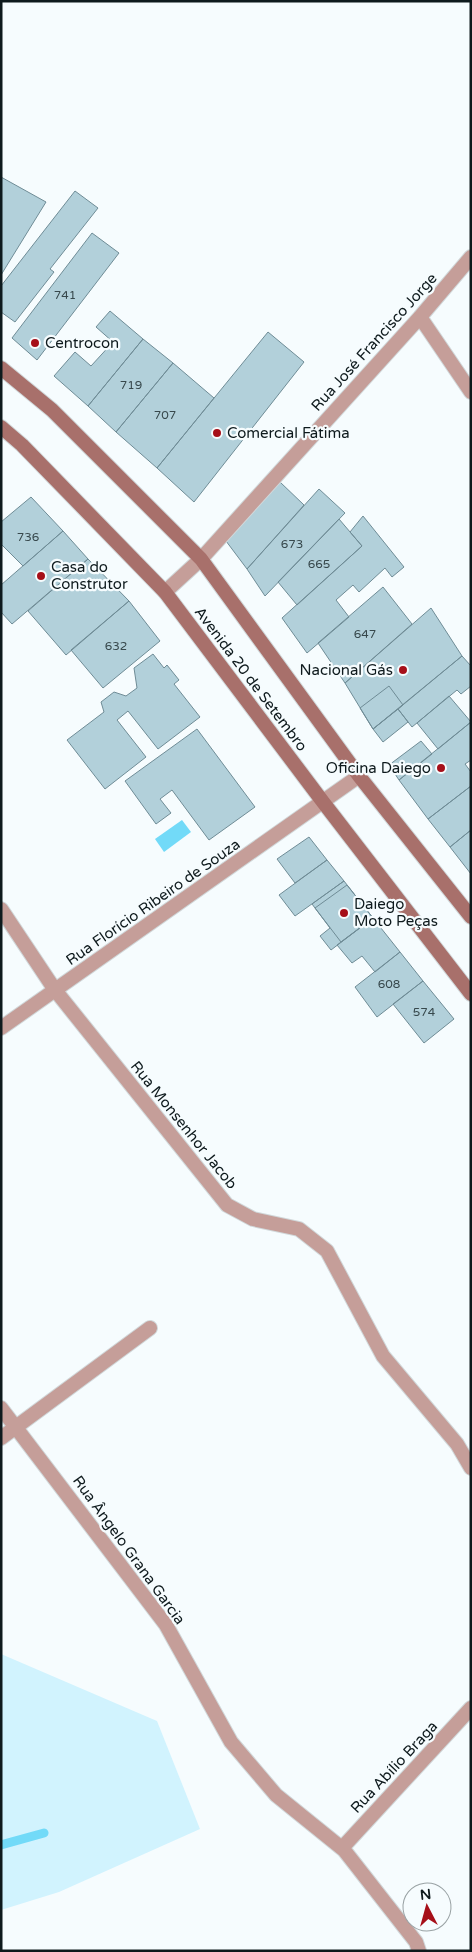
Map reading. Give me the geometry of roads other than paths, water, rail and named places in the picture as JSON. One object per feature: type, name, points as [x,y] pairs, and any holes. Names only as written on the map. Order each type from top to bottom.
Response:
[{"type":"main road","name":"Avenida 20 de Setembro","points":[[1,368],[52,410],[201,559],[359,776],[471,917]]},
{"type":"main road","name":"Avenida 20 de Setembro","points":[[1,427],[22,445],[165,592],[471,994]]},
{"type":"street","name":"Rua José Francisco Jorge","points":[[165,592],[201,559],[420,317],[471,257]]},
{"type":"street","points":[[420,317],[471,392]]},
{"type":"street","name":"Rua Florício Ribeiro de Souza","points":[[1,1028],[359,776]]},
{"type":"street","name":"Rua Monsenhor Jacob","points":[[1,909],[55,990],[227,1205],[253,1219],[299,1229],[327,1252],[383,1356],[457,1444],[471,1468]]},
{"type":"street","points":[[1,1438],[150,1328]]},
{"type":"street","name":"Rua Ângelo Grana Garcia","points":[[1,1408],[166,1625],[232,1742],[276,1795],[342,1848],[416,1942],[419,1951]]},
{"type":"street","name":"Rua Abílio Braga","points":[[342,1848],[471,1708]]},
{"type":"water","points":[[182,820],[191,832],[164,852],[155,839]]},
{"type":"waterway","points":[[1,1845],[44,1833]]},
{"type":"place","name":"Centrocon","points":[[35,343]]},
{"type":"place","name":"Comercial Fátima","points":[[217,433]]},
{"type":"place","name":"Casa do Construtor","points":[[41,576]]},
{"type":"place","name":"Nacional Gás","points":[[403,670]]},
{"type":"place","name":"Oficina Daiego","points":[[441,768]]},
{"type":"place","name":"Daiego Moto Peças","points":[[344,913]]}]
